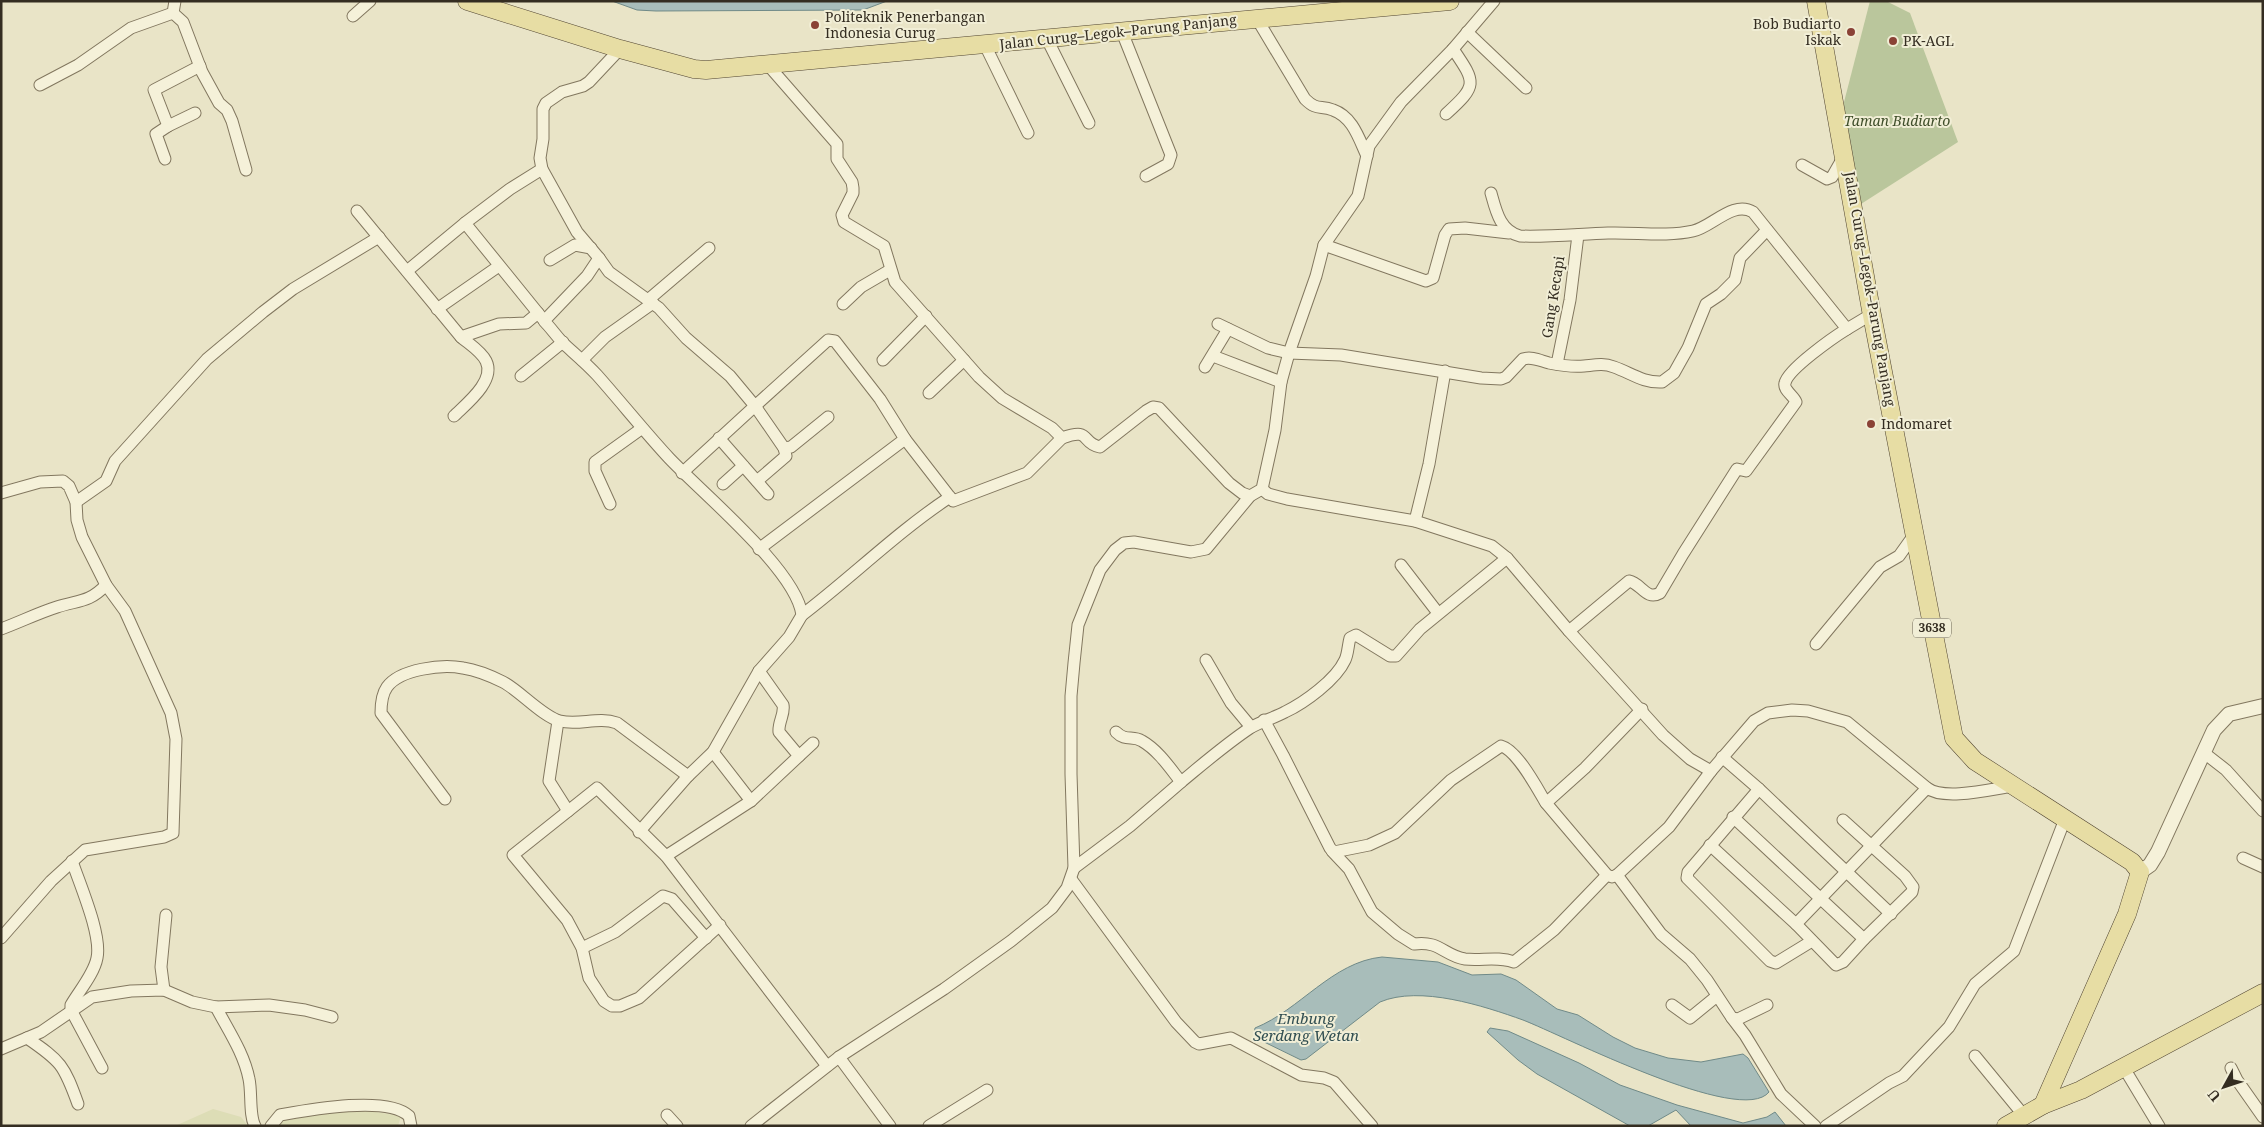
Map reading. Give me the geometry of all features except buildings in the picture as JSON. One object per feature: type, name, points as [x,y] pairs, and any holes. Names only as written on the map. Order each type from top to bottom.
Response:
[{"type":"main road","name":"Jalan Curug–Legok–Parung Panjang","points":[[467,1],[620,49],[700,70],[1450,1]]},
{"type":"main road","name":"Jalan Curug–Legok–Parung Panjang","points":[[1816,1],[1845,154],[1871,310],[1954,738],[1975,761],[2132,862],[2140,872]]},
{"type":"main road","points":[[2043,1105],[2128,914],[2140,872]]},
{"type":"main road","points":[[2013,1122],[2043,1105],[2081,1090],[2262,995]]},
{"type":"street","points":[[173,13],[175,1]]},
{"type":"street","points":[[353,16],[370,1]]},
{"type":"street","points":[[1372,1126],[1334,1082],[1324,1078],[1301,1075],[1231,1038],[1199,1044],[1195,1042],[1176,1022],[1073,874],[1071,696],[1078,625],[1100,570],[1115,550],[1124,543],[1134,542],[1191,552],[1206,549],[1250,496],[1262,489],[1289,353],[1316,276],[1324,245],[1358,196],[1369,146],[1401,102],[1453,49],[1494,1]]},
{"type":"street","points":[[173,13],[183,22],[200,66],[218,103],[226,110],[232,121],[246,170]]},
{"type":"street","points":[[40,85],[78,65],[131,28],[173,13]]},
{"type":"street","points":[[1257,19],[1305,99],[1315,108],[1331,109],[1348,119],[1367,156]]},
{"type":"street","points":[[1122,32],[1171,155],[1168,164],[1146,176]]},
{"type":"street","points":[[1467,32],[1526,88]]},
{"type":"street","points":[[1047,39],[1088,122]]},
{"type":"street","points":[[985,45],[1028,133]]},
{"type":"street","points":[[620,49],[589,82],[583,86],[562,92],[546,104],[543,110],[543,139],[540,158],[542,169],[577,232],[609,272],[650,301],[686,338],[730,376],[755,406],[784,448],[786,456],[757,481]]},
{"type":"street","points":[[1446,114],[1463,98],[1471,83],[1470,74],[1453,49]]},
{"type":"street","points":[[768,65],[837,144],[837,159],[852,182],[853,188],[853,193],[842,215],[848,226],[884,246],[895,282],[979,377],[1002,398],[1052,428],[1062,438]]},
{"type":"street","points":[[168,126],[154,90],[200,66]]},
{"type":"street","points":[[165,159],[156,134],[168,126],[196,113]]},
{"type":"street","points":[[1802,165],[1827,179],[1832,177],[1845,154]]},
{"type":"street","points":[[407,271],[510,189],[542,169]]},
{"type":"street","points":[[1491,193],[1496,211],[1509,233]]},
{"type":"street","points":[[1324,245],[1426,281],[1433,278],[1445,235],[1449,229],[1466,228],[1520,236],[1682,232],[1696,230],[1738,208],[1747,209],[1752,212],[1847,329]]},
{"type":"street","points":[[356,211],[461,337],[486,360],[488,370],[482,387],[454,416]]},
{"type":"street","points":[[465,223],[541,317],[582,360],[641,429],[786,579],[796,594],[802,615]]},
{"type":"street","points":[[1205,367],[1213,356],[1223,326],[1268,348],[1289,353],[1341,354],[1481,378],[1501,379],[1510,374],[1526,358],[1557,364],[1583,366],[1595,363],[1605,364],[1637,378],[1656,383],[1665,382],[1674,373],[1688,348],[1703,308],[1735,280],[1740,258],[1767,230]]},
{"type":"street","name":"Gang Kecapi","points":[[1557,364],[1570,300],[1578,235]]},
{"type":"street","points":[[76,502],[106,480],[115,461],[207,359],[293,289],[379,237]]},
{"type":"street","points":[[550,260],[575,245],[590,248]]},
{"type":"street","points":[[582,360],[605,337],[650,301],[709,248]]},
{"type":"street","points":[[461,337],[499,324],[526,323],[541,317],[587,276],[599,258]]},
{"type":"street","points":[[437,309],[499,266]]},
{"type":"street","points":[[843,304],[875,277],[890,270]]},
{"type":"street","points":[[1569,631],[1628,581],[1633,582],[1649,595],[1660,593],[1737,469],[1746,471],[1796,402],[1786,388],[1785,383],[1788,377],[1814,352],[1867,317],[1871,310]]},
{"type":"street","points":[[883,360],[926,316]]},
{"type":"street","points":[[682,473],[830,340],[841,347],[880,399],[905,439],[954,501],[1026,473],[1062,438],[1074,433],[1080,434],[1095,446],[1100,447],[1153,407],[1159,408],[1229,483],[1250,496]]},
{"type":"street","points":[[521,376],[563,342]]},
{"type":"street","points":[[1213,356],[1282,382]]},
{"type":"street","points":[[929,393],[964,360]]},
{"type":"street","points":[[1415,521],[1429,464],[1444,371]]},
{"type":"street","points":[[784,448],[791,447],[828,417]]},
{"type":"street","points":[[610,504],[595,470],[595,462],[641,429]]},
{"type":"street","points":[[719,438],[768,494]]},
{"type":"street","points":[[759,549],[905,439]]},
{"type":"street","points":[[723,484],[743,466]]},
{"type":"street","points":[[1,493],[40,482],[63,481],[69,486],[76,502],[77,520],[82,537],[106,585],[125,611],[173,720],[176,739],[173,830],[169,836],[90,848],[80,854],[51,881],[1,938]]},
{"type":"street","points":[[1262,489],[1268,494],[1287,499],[1415,521],[1492,546],[1507,558],[1569,631],[1663,735],[1690,759],[1711,771]]},
{"type":"street","points":[[640,832],[688,776],[713,752],[759,671],[789,637],[802,615],[862,568],[902,531],[950,496]]},
{"type":"street","points":[[1816,644],[1876,571],[1886,561],[1899,556],[1914,535]]},
{"type":"street","points":[[750,1126],[839,1057],[944,989],[1011,941],[1052,908],[1073,874],[1220,750],[1251,727],[1284,713],[1307,700],[1345,661],[1352,636],[1356,635],[1390,656],[1396,656],[1420,628],[1507,558]]},
{"type":"street","points":[[1401,565],[1438,613]]},
{"type":"street","points":[[1,629],[58,607],[83,602],[106,585]]},
{"type":"street","points":[[1206,660],[1231,703],[1251,727]]},
{"type":"street","points":[[445,799],[382,716],[383,697],[387,687],[398,679],[422,669],[462,668],[503,682],[558,721],[575,723],[606,720],[617,723],[688,776]]},
{"type":"street","points":[[759,671],[783,706],[784,712],[780,721],[779,732],[799,756]]},
{"type":"street","points":[[2140,872],[2150,865],[2158,852],[2214,730],[2229,714],[2263,706]]},
{"type":"street","points":[[1546,803],[1585,768],[1642,710]]},
{"type":"street","points":[[1264,720],[1332,851],[1348,869],[1372,912],[1414,944],[1428,942],[1464,959],[1504,958],[1514,962],[1554,930],[1612,875],[1669,827],[1722,757],[1754,721],[1763,714],[1792,710],[1808,711],[1847,722],[1927,788],[1940,794],[2013,786]]},
{"type":"street","points":[[558,721],[549,782],[568,811]]},
{"type":"street","points":[[1116,732],[1126,739],[1143,741],[1154,750],[1181,782]]},
{"type":"street","points":[[666,856],[751,801],[813,743]]},
{"type":"street","points":[[1332,851],[1369,845],[1395,833],[1451,780],[1501,746],[1511,753],[1546,803],[1612,875],[1661,934],[1690,959],[1745,1035],[1781,1094],[1815,1126]]},
{"type":"street","points":[[713,752],[751,801]]},
{"type":"street","points":[[2203,752],[2226,770],[2263,810]]},
{"type":"street","points":[[1722,757],[1759,789],[1890,914]]},
{"type":"street","points":[[720,924],[639,998],[620,1006],[612,1006],[604,1001],[594,987],[582,948],[567,920],[513,855],[597,788],[666,856],[720,924],[827,1066]]},
{"type":"street","points":[[1796,924],[1927,788]]},
{"type":"street","points":[[1759,789],[1688,872],[1688,880],[1765,956],[1776,963],[1812,941]]},
{"type":"street","points":[[1733,818],[1821,897],[1864,939]]},
{"type":"street","points":[[1826,1126],[1888,1083],[1903,1076],[1949,1027],[1975,984],[2014,951],[2065,819]]},
{"type":"street","points":[[1710,845],[1796,924],[1832,963],[1840,965],[1912,892],[1913,887],[1843,820]]},
{"type":"street","points":[[2243,858],[2263,867]]},
{"type":"street","points":[[72,861],[96,932],[98,957],[71,1005],[71,1010],[102,1068]]},
{"type":"street","points":[[582,948],[616,932],[663,896],[672,899],[706,938]]},
{"type":"street","points":[[164,990],[161,967],[166,915]]},
{"type":"street","points":[[1,1049],[40,1032],[71,1010],[99,995],[131,991],[164,990],[192,1002],[216,1007],[269,1005],[305,1010],[332,1017]]},
{"type":"street","points":[[1672,1005],[1690,1018],[1717,996]]},
{"type":"street","points":[[1732,1018],[1738,1019],[1767,1005]]},
{"type":"street","points":[[216,1007],[243,1060],[249,1078],[252,1119],[255,1126]]},
{"type":"street","points":[[27,1038],[64,1067],[78,1104]]},
{"type":"street","points":[[1975,1056],[2022,1112],[2013,1122]]},
{"type":"street","points":[[839,1057],[890,1126]]},
{"type":"street","points":[[2124,1068],[2132,1085],[2159,1126]]},
{"type":"street","points":[[2231,1068],[2237,1080],[2263,1117]]},
{"type":"street","points":[[929,1126],[987,1090]]},
{"type":"street","points":[[271,1126],[280,1115],[362,1104],[402,1110],[410,1116],[411,1126]]},
{"type":"street","points":[[667,1115],[677,1126]]},
{"type":"green space","name":"Taman Budiarto","points":[[1870,1],[1886,1],[1910,13],[1958,142],[1861,204],[1843,106]]},
{"type":"green space","points":[[213,1109],[241,1117],[248,1126],[175,1126]]},
{"type":"green space","points":[[363,1110],[401,1116],[398,1126],[278,1126],[284,1118]]},
{"type":"water","points":[[612,1],[887,1],[863,10],[656,11],[637,10]]},
{"type":"water","name":"Embung Serdang Wetan","points":[[1382,957],[1438,962],[1472,975],[1501,974],[1516,980],[1557,1009],[1578,1015],[1613,1037],[1635,1048],[1668,1058],[1701,1062],[1743,1054],[1748,1058],[1769,1092],[1752,1100],[1724,1098],[1689,1089],[1611,1059],[1523,1020],[1452,999],[1414,996],[1396,997],[1380,1002],[1306,1059],[1301,1060],[1258,1039],[1254,1035],[1255,1028],[1287,1010],[1332,977],[1364,961]]},
{"type":"water","points":[[1490,1028],[1508,1031],[1579,1063],[1620,1085],[1677,1105],[1743,1123],[1767,1117],[1775,1112],[1786,1126],[1691,1126],[1676,1110],[1648,1126],[1630,1126],[1537,1074],[1518,1060],[1487,1032]]},
{"type":"place","name":"Politeknik Penerbangan Indonesia Curug","points":[[815,25]]},
{"type":"place","name":"Bob Budiarto Iskak","points":[[1851,32]]},
{"type":"place","name":"PK-AGL","points":[[1893,41]]},
{"type":"place","name":"Indomaret","points":[[1871,424]]}]
